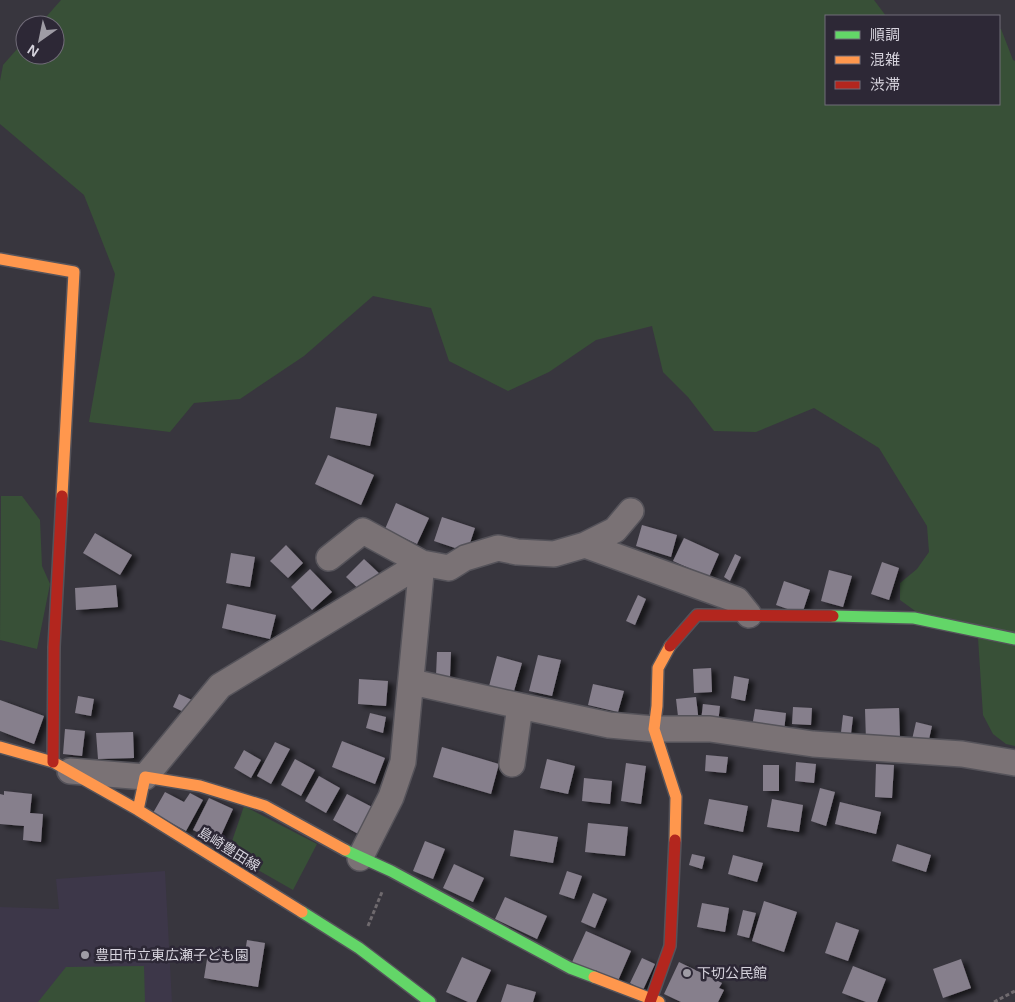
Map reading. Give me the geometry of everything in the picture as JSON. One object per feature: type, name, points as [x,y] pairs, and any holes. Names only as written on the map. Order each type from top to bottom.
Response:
[{"type":"street","points":[[0,259],[74,272],[54,647],[62,766],[200,786],[265,806],[360,858],[391,871],[570,968],[654,1001],[670,946],[672,929],[676,797],[654,729],[658,668],[673,640],[697,615],[914,618],[1015,639]]},
{"type":"street","points":[[330,558],[363,530],[422,563],[449,568],[465,558],[498,548],[517,552],[554,554],[585,546],[615,530],[631,511]]},
{"type":"street","points":[[585,546],[737,600],[749,615]]},
{"type":"street","points":[[360,858],[391,797],[403,762],[422,563]]},
{"type":"street","points":[[138,810],[145,777],[220,686],[422,563]]},
{"type":"street","points":[[412,682],[609,726],[654,729],[710,729],[813,744],[962,754],[1015,762]]},
{"type":"street","points":[[512,764],[520,706]]},
{"type":"street","name":"島崎豊田線","points":[[0,747],[62,766],[138,810],[359,948],[430,1002]]},
{"type":"path","points":[[359,948],[391,871]]},
{"type":"path","points":[[994,1002],[1015,991]]},
{"type":"shaded area","name":"豊田市立東広瀬子ども園","points":[[165,871],[172,1002],[0,1002],[0,907],[59,909],[56,879]]},
{"type":"green space","points":[[61,0],[874,0],[885,15],[825,15],[825,105],[1000,105],[1001,29],[1015,61],[1015,746],[1006,744],[993,734],[983,715],[978,638],[918,613],[900,600],[900,583],[917,569],[929,552],[927,526],[879,448],[814,408],[756,432],[714,431],[688,397],[663,372],[652,326],[596,340],[549,372],[508,391],[449,361],[431,308],[373,296],[304,356],[240,399],[194,403],[170,432],[89,422],[115,274],[84,195],[0,124],[0,81],[3,65],[15,51],[15,65],[65,65],[65,15],[48,15]]},
{"type":"green space","points":[[1,496],[22,496],[40,520],[42,566],[50,584],[37,649],[0,640]]},
{"type":"green space","points":[[244,806],[317,844],[293,890],[228,853]]},
{"type":"green space","points":[[144,966],[145,1002],[38,1002],[66,967]]},
{"type":"building","points":[[336,407],[377,414],[370,446],[330,438]]},
{"type":"building","points":[[328,455],[374,475],[361,505],[315,484]]},
{"type":"building","points":[[396,503],[429,518],[417,544],[385,529]]},
{"type":"building","points":[[442,517],[475,528],[467,552],[434,541]]},
{"type":"building","points":[[642,525],[677,535],[671,557],[636,546]]},
{"type":"building","points":[[95,533],[132,555],[120,575],[83,553]]},
{"type":"building","points":[[684,538],[719,554],[709,577],[673,561]]},
{"type":"building","points":[[286,545],[303,563],[288,578],[270,561]]},
{"type":"building","points":[[231,553],[255,557],[250,587],[226,583]]},
{"type":"building","points":[[735,554],[741,557],[730,581],[724,577]]},
{"type":"building","points":[[364,559],[382,576],[364,594],[346,577]]},
{"type":"building","points":[[882,562],[899,568],[889,600],[871,594]]},
{"type":"building","points":[[310,569],[332,592],[312,610],[291,587]]},
{"type":"building","points":[[829,570],[852,576],[843,607],[821,601]]},
{"type":"building","points":[[784,581],[810,590],[802,614],[776,605]]},
{"type":"building","points":[[116,585],[118,607],[76,610],[75,588]]},
{"type":"building","points":[[638,595],[646,599],[635,625],[626,621]]},
{"type":"building","points":[[227,604],[276,615],[270,639],[222,628]]},
{"type":"building","points":[[437,652],[451,652],[450,676],[436,676]]},
{"type":"building","points":[[538,655],[561,660],[552,696],[529,691]]},
{"type":"building","points":[[497,656],[522,663],[512,698],[488,690]]},
{"type":"building","points":[[711,668],[712,692],[694,693],[693,669]]},
{"type":"building","points":[[734,676],[749,679],[745,701],[731,698]]},
{"type":"building","points":[[359,679],[388,681],[386,706],[358,704]]},
{"type":"building","points":[[593,684],[624,691],[618,712],[588,705]]},
{"type":"building","points":[[179,694],[192,700],[186,713],[173,707]]},
{"type":"building","points":[[78,696],[94,699],[91,716],[75,713]]},
{"type":"building","points":[[696,697],[699,723],[679,725],[676,699]]},
{"type":"building","points":[[0,700],[44,716],[34,744],[0,731]]},
{"type":"building","points":[[703,704],[720,706],[718,723],[701,721]]},
{"type":"building","points":[[793,707],[812,708],[811,725],[792,724]]},
{"type":"building","points":[[899,708],[900,740],[866,741],[865,709]]},
{"type":"building","points":[[755,709],[786,713],[784,731],[752,727]]},
{"type":"building","points":[[370,713],[386,717],[383,733],[366,728]]},
{"type":"building","points":[[843,715],[853,717],[850,742],[840,741]]},
{"type":"building","points":[[916,722],[932,726],[927,748],[911,744]]},
{"type":"building","points":[[65,729],[85,731],[82,756],[63,754]]},
{"type":"building","points":[[133,732],[134,758],[98,759],[96,733]]},
{"type":"building","points":[[342,741],[385,758],[375,784],[332,767]]},
{"type":"building","points":[[275,742],[290,749],[271,784],[257,776]]},
{"type":"building","points":[[442,747],[499,764],[491,794],[433,777]]},
{"type":"building","points":[[244,750],[261,760],[251,778],[234,768]]},
{"type":"building","points":[[706,755],[728,757],[726,773],[705,771]]},
{"type":"building","points":[[295,759],[315,770],[301,796],[281,785]]},
{"type":"building","points":[[547,759],[575,766],[568,794],[540,788]]},
{"type":"building","points":[[796,762],[816,764],[814,783],[795,781]]},
{"type":"building","points":[[626,763],[646,766],[641,804],[621,801]]},
{"type":"building","points":[[876,764],[894,765],[892,798],[875,797]]},
{"type":"building","points":[[763,765],[779,765],[779,791],[763,791]]},
{"type":"building","points":[[319,776],[340,788],[326,813],[305,801]]},
{"type":"building","points":[[584,778],[612,781],[610,804],[582,801]]},
{"type":"building","points":[[820,788],[835,792],[826,826],[811,821]]},
{"type":"building","points":[[4,791],[32,794],[30,813],[43,814],[41,842],[23,840],[24,826],[0,824],[0,794],[4,795]]},
{"type":"building","points":[[165,792],[184,802],[190,793],[203,800],[186,831],[153,813]]},
{"type":"building","points":[[347,794],[374,808],[360,835],[333,820]]},
{"type":"building","points":[[209,798],[233,809],[218,842],[193,830]]},
{"type":"building","points":[[709,799],[748,806],[743,832],[704,824]]},
{"type":"building","points":[[772,799],[803,805],[799,832],[767,827]]},
{"type":"building","points":[[840,802],[881,812],[876,834],[835,824]]},
{"type":"building","points":[[588,823],[628,827],[625,856],[585,852]]},
{"type":"building","points":[[514,830],[558,837],[553,863],[510,856]]},
{"type":"building","points":[[425,841],[445,849],[433,879],[413,871]]},
{"type":"building","points":[[897,844],[931,855],[926,872],[892,861]]},
{"type":"building","points":[[692,854],[705,857],[702,869],[689,865]]},
{"type":"building","points":[[733,855],[763,863],[757,882],[728,874]]},
{"type":"building","points":[[454,864],[484,878],[473,902],[443,888]]},
{"type":"building","points":[[567,871],[582,876],[574,899],[559,894]]},
{"type":"building","points":[[593,893],[607,899],[595,928],[581,922]]},
{"type":"building","points":[[505,897],[547,916],[537,939],[495,919]]},
{"type":"building","points":[[764,901],[797,912],[784,952],[752,941]]},
{"type":"building","points":[[702,903],[729,908],[725,932],[697,927]]},
{"type":"building","points":[[743,910],[756,913],[749,938],[737,935]]},
{"type":"building","points":[[836,922],[859,930],[848,961],[825,953]]},
{"type":"building","points":[[586,931],[631,951],[617,983],[572,962]]},
{"type":"building","points":[[247,940],[265,943],[258,987],[204,978],[208,953],[244,959]]},
{"type":"building","points":[[462,957],[491,970],[476,1002],[468,1002],[446,992]]},
{"type":"building","points":[[642,958],[655,964],[643,990],[630,983]]},
{"type":"building","points":[[961,959],[971,988],[943,998],[933,969]]},
{"type":"building","name":"下切公民館","points":[[679,962],[722,983],[719,988],[724,990],[718,1002],[681,1002],[664,994]]},
{"type":"building","points":[[853,966],[886,979],[877,1002],[866,1002],[842,993]]},
{"type":"building","points":[[507,984],[536,992],[533,1002],[501,1002]]},
{"type":"traffic: fast","points":[[833,616],[914,618],[1015,639]]},
{"type":"traffic: fast","points":[[345,850],[391,871],[570,968],[594,977]]},
{"type":"traffic: fast","points":[[302,912],[359,948],[430,1002]]},
{"type":"traffic: slow","points":[[0,259],[74,272],[62,496]]},
{"type":"traffic: slow","points":[[670,646],[658,668],[654,729],[676,797],[675,840]]},
{"type":"traffic: slow","points":[[0,747],[53,762],[138,810],[302,912]]},
{"type":"traffic: slow","points":[[138,810],[145,777],[200,786],[265,806],[345,850]]},
{"type":"traffic: slow","points":[[594,977],[659,1002]]},
{"type":"traffic: jam","points":[[53,762],[54,647],[62,496]]},
{"type":"traffic: jam","points":[[670,646],[697,615],[833,616]]},
{"type":"traffic: jam","points":[[650,1002],[670,946],[675,840]]},
{"type":"place","name":"豊田市立東広瀬子ども園","points":[[85,955]]},
{"type":"place","name":"下切公民館","points":[[687,973]]}]
